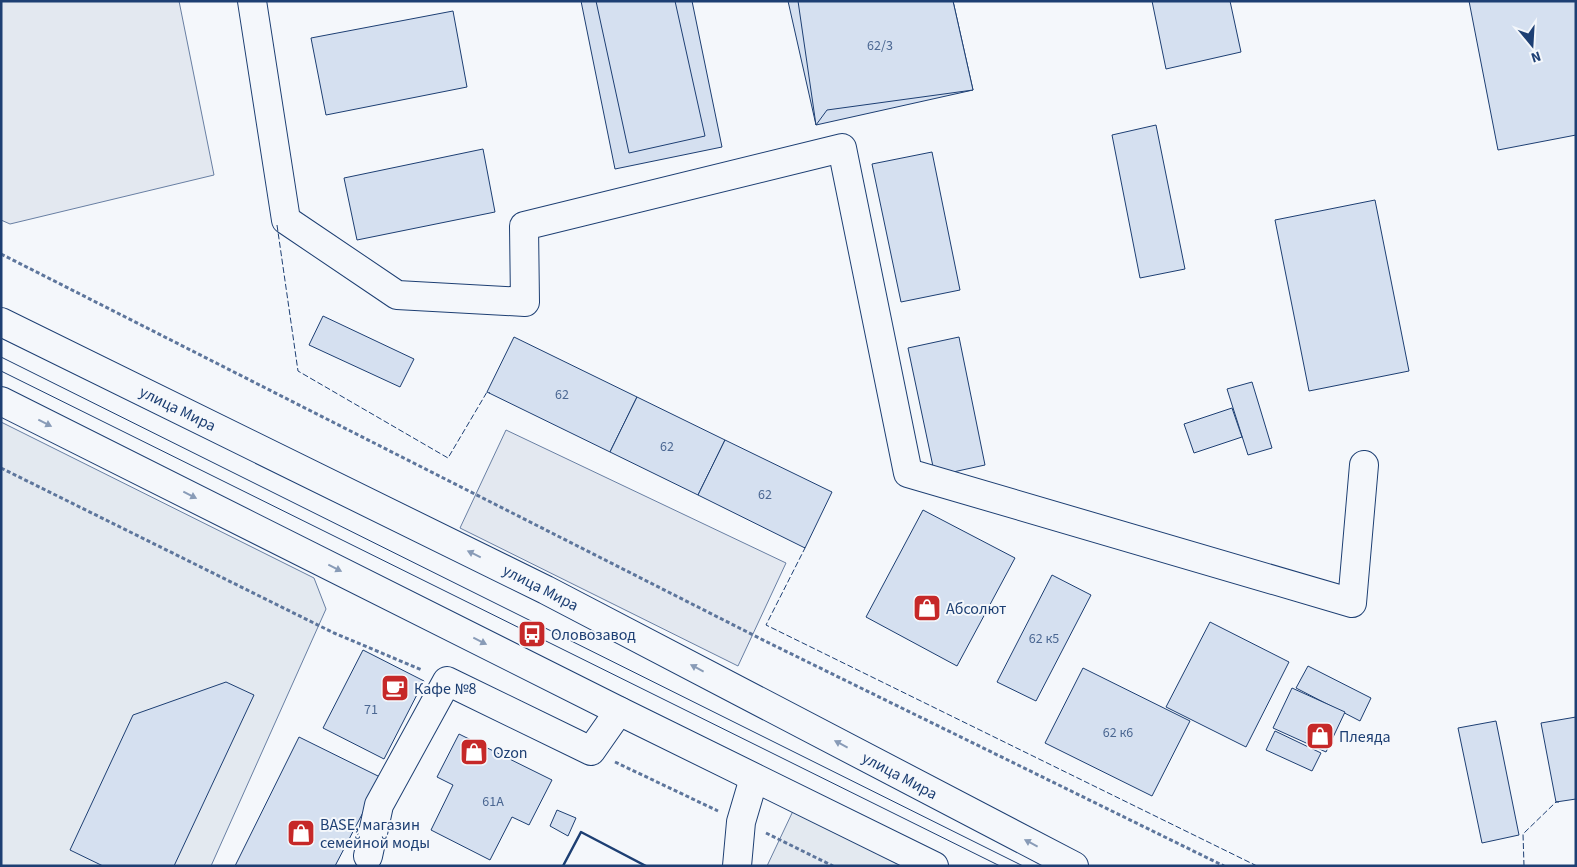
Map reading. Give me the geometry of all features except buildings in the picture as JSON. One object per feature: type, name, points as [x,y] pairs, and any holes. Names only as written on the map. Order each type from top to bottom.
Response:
[{"type":"main road","points":[[252,1],[286,220],[397,295],[525,302],[524,226],[842,148],[908,473],[1352,603],[1364,465]]},
{"type":"main road","name":"улица Мира","points":[[1,322],[532,583],[1074,866]]},
{"type":"main road","points":[[1,401],[619,711],[934,866]]},
{"type":"main road","points":[[368,856],[379,805],[448,681],[591,752],[619,711]]},
{"type":"main road","points":[[737,866],[742,822],[754,778]]},
{"type":"path","points":[[1,254],[767,642],[1224,866]]},
{"type":"path","points":[[1,468],[334,633],[448,681]]},
{"type":"path","points":[[591,752],[833,866]]},
{"type":"shaded area","points":[[1,1],[179,1],[214,175],[10,224],[1,220]]},
{"type":"shaded area","points":[[1,422],[314,578],[326,609],[211,866],[1,866]]},
{"type":"shaded area","points":[[506,430],[786,563],[738,666],[460,528]]},
{"type":"shaded area","points":[[793,811],[905,866],[767,866]]},
{"type":"tram line","points":[[1,357],[1023,866]]},
{"type":"tram line","points":[[1,371],[1000,866]]},
{"type":"fence","points":[[277,225],[298,371],[448,458],[487,392],[490,393]]},
{"type":"fence","points":[[804,547],[766,625],[1257,866]]},
{"type":"fence","points":[[1524,866],[1523,834],[1556,802],[1559,802]]},
{"type":"wall","points":[[563,866],[581,832],[646,866]]},
{"type":"place","name":"Абсолют","points":[[927,608]]},
{"type":"place","name":"Оловозавод","points":[[532,634]]},
{"type":"place","name":"Кафе №8","points":[[395,688]]},
{"type":"place","name":"Плеяда","points":[[1320,736]]},
{"type":"place","name":"Ozon","points":[[474,752]]},
{"type":"place","name":"BASE, магазин семейной моды","points":[[301,833]]}]
